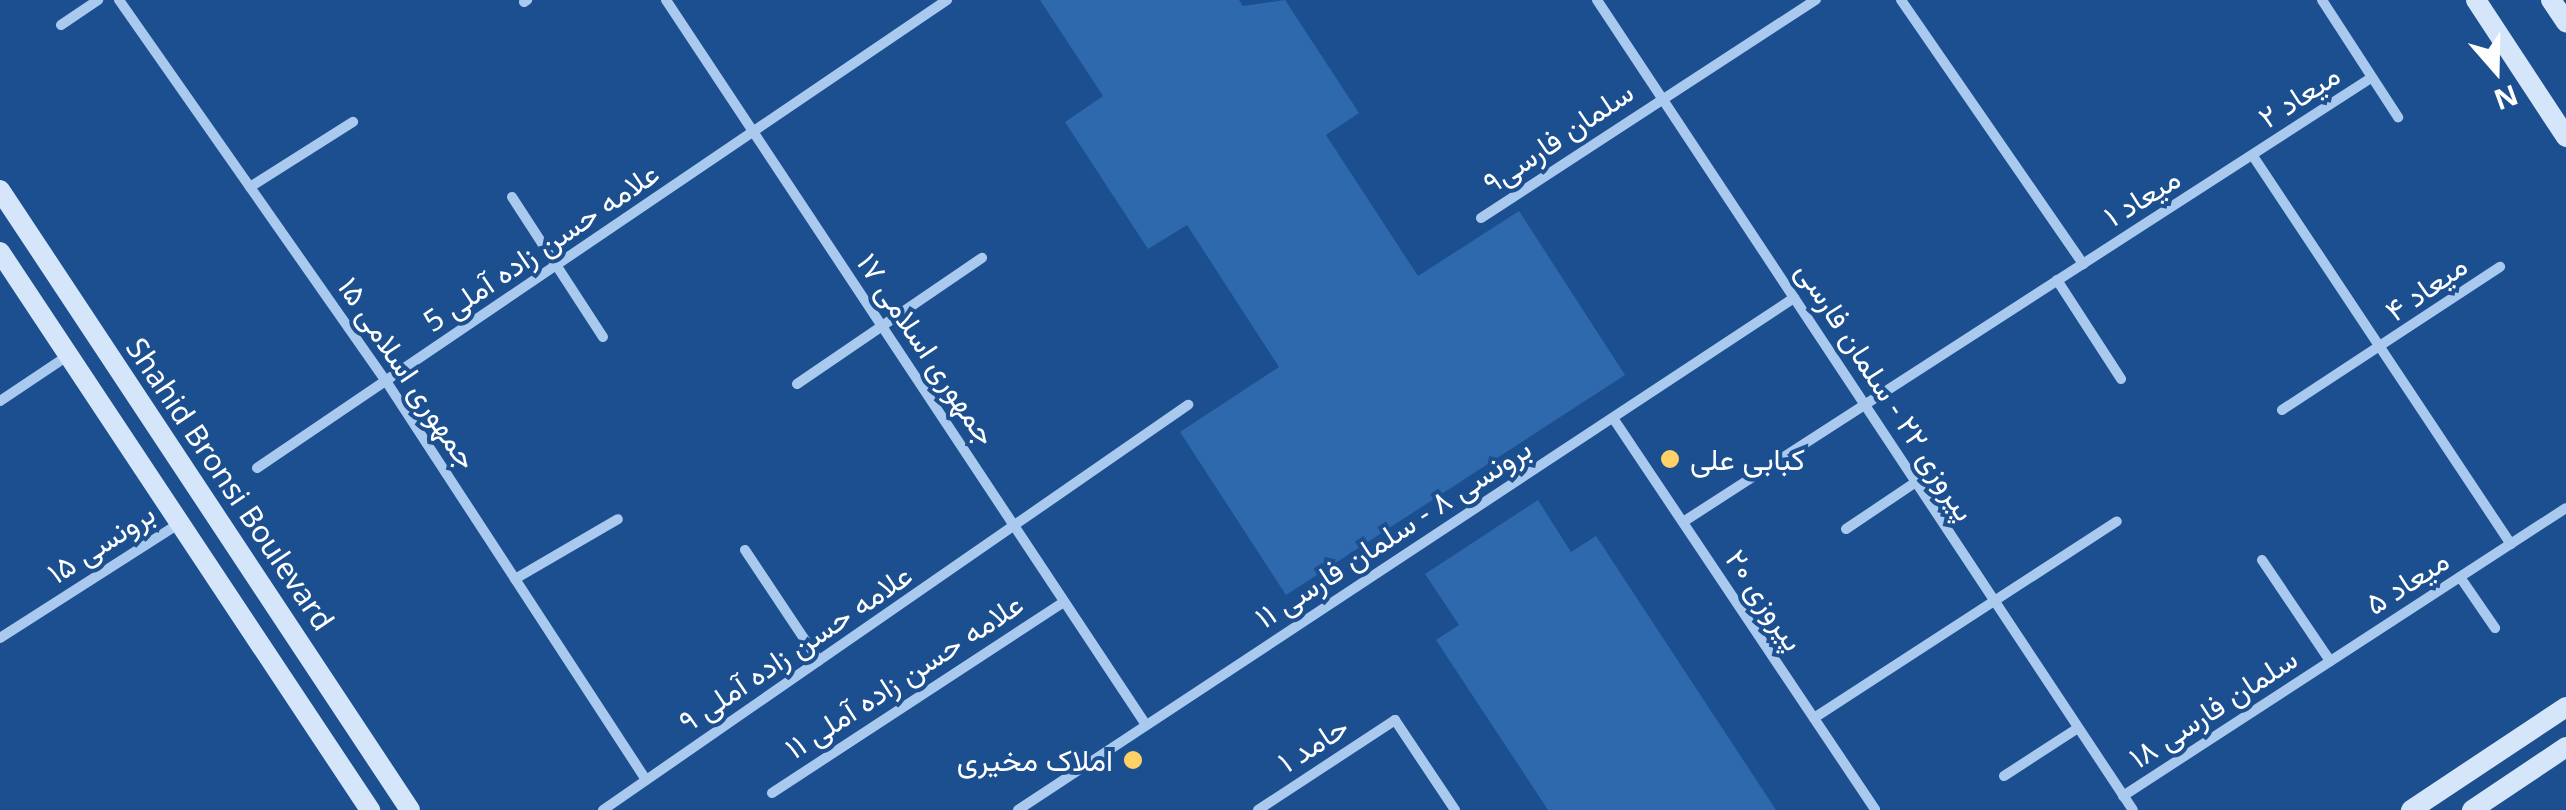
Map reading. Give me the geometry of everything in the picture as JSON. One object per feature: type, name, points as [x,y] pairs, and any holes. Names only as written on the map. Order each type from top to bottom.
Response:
[{"type":"street","points":[[61,25],[98,0]]},
{"type":"street","name":"جمهوری اسلامی ۱۵","points":[[119,0],[386,381],[646,780]]},
{"type":"street","name":"جمهوری اسلامی ۱۷","points":[[666,0],[1146,725]]},
{"type":"street","name":"علامه حسن زاده آملی 5","points":[[257,468],[946,0]]},
{"type":"street","name":"پیروزی ۲۲ - سلمان فارسی","points":[[1598,0],[2132,810]]},
{"type":"street","name":"سلمان فارسی۹","points":[[1481,218],[1816,0]]},
{"type":"street","points":[[1901,0],[2083,264]]},
{"type":"street","points":[[2322,0],[2398,116]]},
{"type":"street","points":[[2476,0],[2566,137]]},
{"type":"street","points":[[2551,0],[2566,22]]},
{"type":"street","name":"میعاد ۲","points":[[2253,156],[2371,78]]},
{"type":"street","points":[[250,188],[352,122]]},
{"type":"street","points":[[2253,156],[2511,544]]},
{"type":"street","name":"میعاد ۱","points":[[1683,522],[2253,156]]},
{"type":"street","name":"Shahid Bronsi Boulevard","points":[[0,190],[410,810]]},
{"type":"street","points":[[512,197],[602,338]]},
{"type":"street","name":"Shahid Bronsi Boulevard","points":[[0,252],[370,810]]},
{"type":"street","points":[[797,384],[982,258]]},
{"type":"street","name":"میعاد ۴","points":[[2282,410],[2381,350],[2500,268]]},
{"type":"street","points":[[2057,280],[2122,378]]},
{"type":"street","name":"برونسی ۸ - سلمان فارسی ۱۱","points":[[1018,810],[1794,298]]},
{"type":"street","points":[[0,385],[4,399],[69,356]]},
{"type":"street","name":"علامه حسن زاده آملی ۹","points":[[603,810],[1188,405]]},
{"type":"street","name":"پیروزی ۲۰","points":[[1613,418],[1875,810]]},
{"type":"street","points":[[1846,529],[1916,482]]},
{"type":"street","name":"میعاد ۵","points":[[2330,662],[2566,508]]},
{"type":"street","points":[[515,579],[618,518]]},
{"type":"street","points":[[1814,718],[2117,521]]},
{"type":"street","name":"برونسی ۱۵","points":[[0,638],[180,523]]},
{"type":"street","points":[[745,550],[819,661]]},
{"type":"street","points":[[2262,560],[2330,662]]},
{"type":"street","points":[[2460,577],[2496,628]]},
{"type":"street","name":"علامه حسن زاده آملی ۱۱","points":[[772,792],[1064,602]]},
{"type":"street","name":"سلمان فارسی ۱۸","points":[[2123,796],[2330,662]]},
{"type":"street","points":[[2411,810],[2566,707]]},
{"type":"street","name":"حامد ۱","points":[[1258,810],[1277,805],[1395,720],[1454,810]]},
{"type":"street","points":[[2004,776],[2078,728]]},
{"type":"street","points":[[2472,810],[2566,748]]},
{"type":"shaded area","points":[[1040,0],[1239,0],[1243,6],[1285,0],[1359,113],[1326,135],[1418,276],[1519,211],[1625,375],[1286,595],[1180,432],[1279,367],[1187,225],[1148,249],[1065,122],[1103,96]]},
{"type":"shaded area","points":[[1538,500],[1571,552],[1596,536],[1776,810],[1548,810],[1436,640],[1459,625],[1425,574]]},
{"type":"place","name":"کبابی علی","points":[[1670,459]]},
{"type":"place","name":"املاک مخیری","points":[[1133,760]]}]
